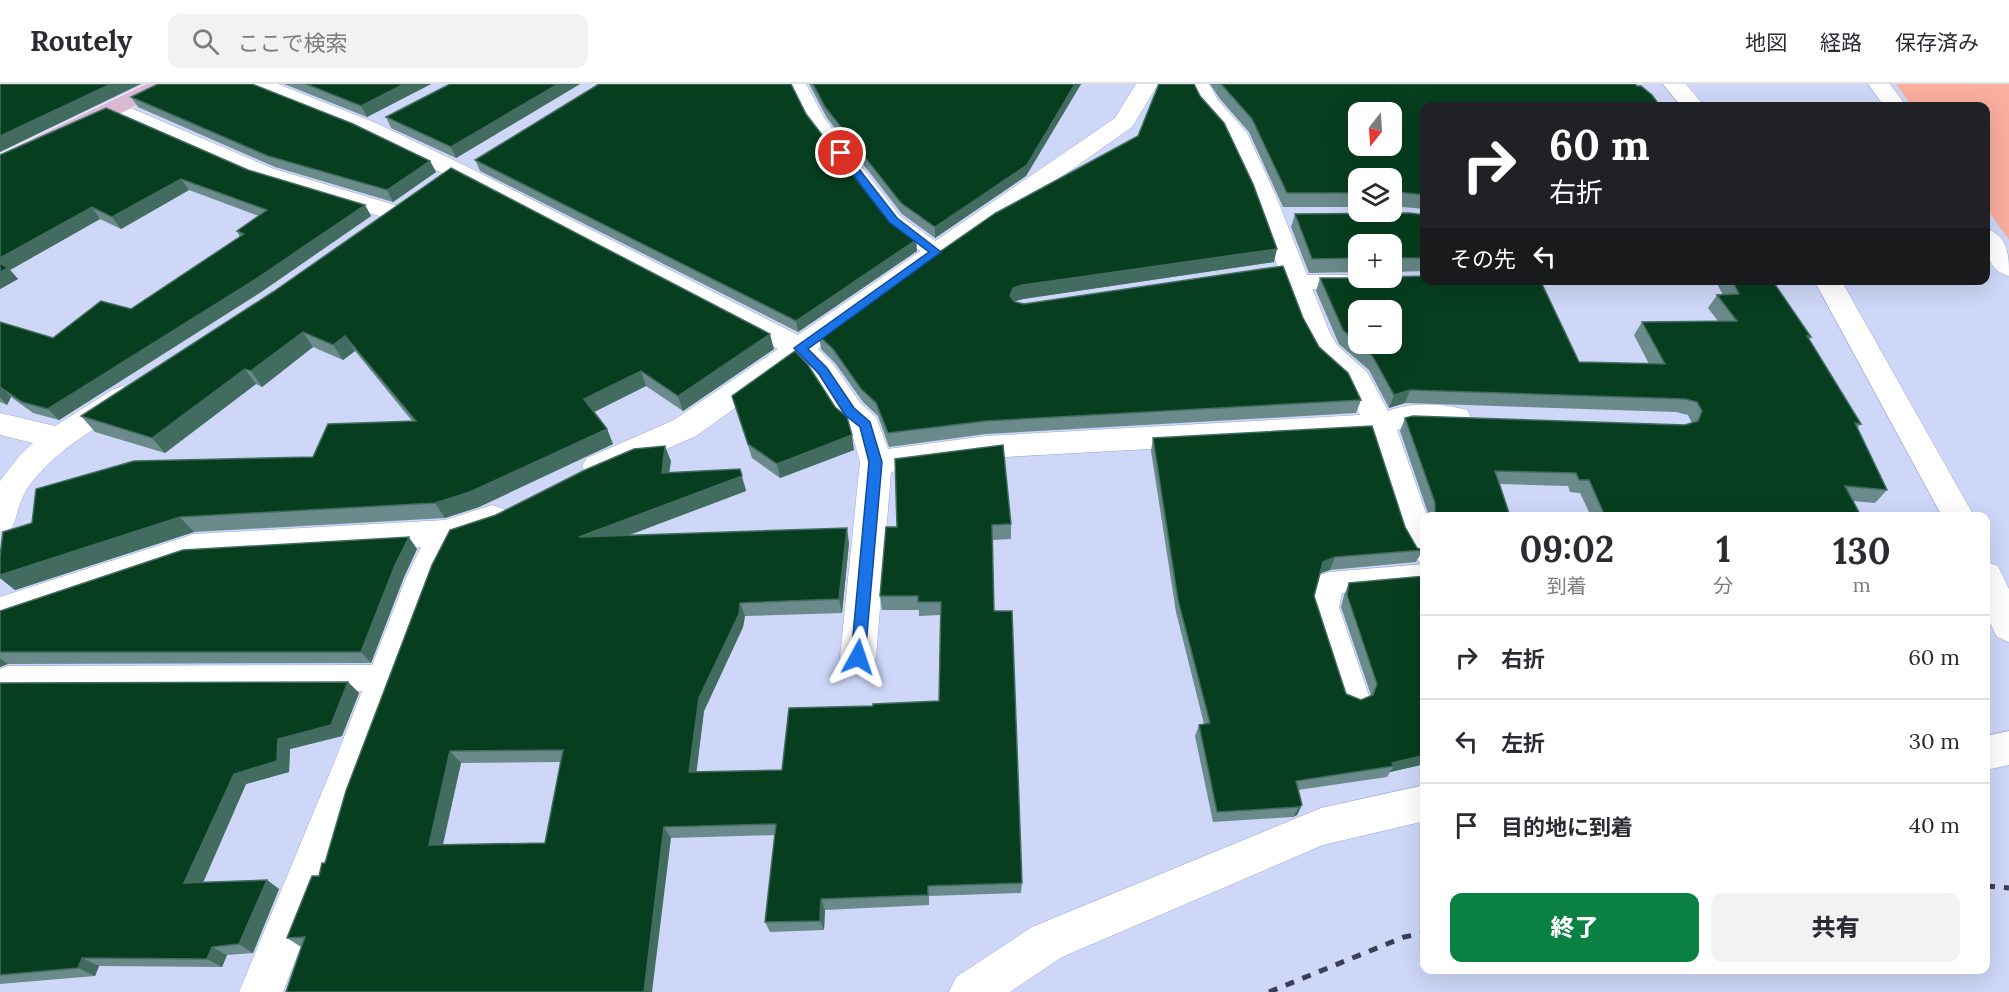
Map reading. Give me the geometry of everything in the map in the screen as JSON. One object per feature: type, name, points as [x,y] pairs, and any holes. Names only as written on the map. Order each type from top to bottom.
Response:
[{"type":"main road","points":[[0,163],[164,84]]},
{"type":"street","points":[[258,84],[467,165],[800,348],[823,371],[850,412],[865,425],[876,462],[858,657]]},
{"type":"street","points":[[570,479],[685,428],[1124,122],[1147,84]]},
{"type":"street","points":[[1198,84],[1208,103],[1235,134],[1264,196],[1282,217],[1286,275],[1327,352],[1357,379],[1380,425],[1420,542]]},
{"type":"street","points":[[1674,84],[1690,102]]},
{"type":"street","points":[[1879,84],[1892,102]]},
{"type":"street","points":[[114,108],[265,174],[415,199]]},
{"type":"street","points":[[368,128],[390,117]]},
{"type":"street","points":[[372,231],[467,165]]},
{"type":"street","points":[[1990,242],[2009,268]]},
{"type":"street","points":[[1830,285],[1956,512]]},
{"type":"street","points":[[0,519],[2,508],[19,476],[58,438],[146,381]]},
{"type":"street","points":[[876,462],[986,447],[1380,425],[1405,416],[1488,419]]},
{"type":"street","points":[[0,424],[58,438]]},
{"type":"street","points":[[0,611],[194,547],[445,533],[491,518],[521,503]]},
{"type":"street","points":[[261,992],[423,578],[445,533]]},
{"type":"street","points":[[1990,585],[2009,627]]},
{"type":"street","points":[[1990,752],[2009,748]]},
{"type":"street","points":[[971,992],[1047,942],[1321,827],[1420,805]]},
{"type":"lane","points":[[797,84],[816,120],[893,220],[936,252]]},
{"type":"lane","points":[[1286,275],[1348,279]]},
{"type":"lane","points":[[1353,696],[1325,607],[1330,583],[1420,575]]},
{"type":"lane","points":[[8,679],[385,678]]},
{"type":"shaded area","points":[[1896,84],[2009,84],[2009,240],[1990,214],[1990,102],[1909,102]]},
{"type":"building","points":[[0,84],[111,84],[0,136]]},
{"type":"building","points":[[158,84],[252,84],[353,124],[430,161],[387,190],[268,156],[131,97]]},
{"type":"building","points":[[306,84],[404,84],[361,106]]},
{"type":"building","points":[[450,84],[558,84],[451,147],[386,117]]},
{"type":"building","points":[[599,84],[791,84],[806,114],[883,214],[916,240],[796,321],[475,160]]},
{"type":"building","points":[[813,84],[1075,84],[1027,165],[935,227],[901,203],[825,107]]},
{"type":"building","points":[[1159,84],[1194,84],[1200,96],[1224,123],[1253,184],[1277,249],[1023,285],[1013,288],[1010,296],[1015,302],[1024,304],[1283,266],[1303,318],[1319,347],[1348,373],[1361,400],[986,421],[888,433],[876,403],[861,389],[833,349],[819,336],[997,212],[1138,136]]},
{"type":"building","points":[[1221,84],[1635,84],[1641,86],[1657,102],[1420,102],[1420,194],[1402,193],[1402,168],[1348,168],[1348,193],[1287,193],[1252,119]]},
{"type":"building","points":[[106,108],[248,170],[365,205],[253,281],[48,409],[22,402],[0,387],[0,322],[53,338],[101,301],[131,309],[244,234],[237,231],[267,210],[181,179],[112,217],[92,207],[0,258],[0,155]]},
{"type":"building","points":[[451,168],[770,334],[678,396],[641,371],[584,399],[607,429],[470,492],[435,503],[180,517],[0,575],[3,532],[32,523],[36,489],[134,461],[313,457],[328,424],[416,421],[345,336],[333,345],[303,332],[251,371],[245,369],[152,438],[81,416],[273,292]]},
{"type":"building","points":[[1402,213],[1420,214],[1420,258],[1402,258],[1402,234],[1348,234],[1348,258],[1312,259],[1295,214],[1348,214],[1348,222],[1402,222]]},
{"type":"building","points":[[0,263],[8,268],[0,272]]},
{"type":"building","points":[[1420,276],[1420,285],[1542,285],[1579,362],[1665,364],[1642,322],[1737,321],[1717,295],[1739,294],[1734,285],[1775,285],[1811,337],[1807,336],[1861,424],[1855,423],[1887,490],[1845,486],[1859,512],[1603,512],[1589,480],[1579,480],[1576,473],[1495,471],[1509,512],[1435,512],[1435,503],[1405,418],[1413,416],[1685,425],[1698,421],[1702,411],[1697,402],[1685,399],[1410,390],[1394,395],[1370,354],[1402,354],[1402,300],[1348,300],[1348,334],[1343,330],[1320,278],[1348,278],[1348,288],[1402,288],[1402,277]]},
{"type":"building","points":[[795,351],[808,365],[835,407],[847,417],[852,435],[777,464],[748,444],[732,396]]},
{"type":"building","points":[[1372,426],[1405,527],[1420,550],[1335,557],[1323,562],[1314,596],[1346,694],[1361,700],[1373,695],[1377,684],[1347,595],[1349,583],[1420,576],[1420,756],[1392,763],[1394,766],[1296,781],[1302,805],[1299,807],[1217,812],[1199,725],[1210,723],[1178,600],[1153,438]]},
{"type":"building","points":[[1003,445],[1011,524],[992,525],[994,611],[1012,611],[1022,883],[928,886],[928,895],[821,899],[820,921],[765,922],[776,824],[664,827],[644,992],[286,992],[305,937],[287,938],[312,876],[319,876],[322,863],[325,863],[346,791],[432,565],[450,530],[496,515],[585,470],[634,449],[665,446],[662,473],[740,469],[742,476],[579,537],[847,528],[839,599],[740,603],[739,614],[699,698],[689,772],[782,770],[789,708],[873,706],[873,704],[939,701],[941,602],[918,602],[918,596],[880,596],[886,527],[897,527],[895,459]],"holes":[[[563,750],[545,843],[429,845],[450,751]]]},
{"type":"building","points":[[409,537],[395,565],[361,652],[0,652],[0,611],[183,550]]},
{"type":"building","points":[[348,682],[331,725],[278,739],[277,761],[234,774],[184,883],[267,880],[239,944],[212,947],[207,959],[82,958],[78,968],[0,975],[0,683]]},
{"type":"railway","points":[[1990,886],[2009,888]]},
{"type":"railway","points":[[1269,992],[1404,937],[1420,934]]},
{"type":"route","points":[[841,153],[893,220],[936,252],[800,348],[823,371],[850,412],[865,425],[876,462],[858,657]]}]
